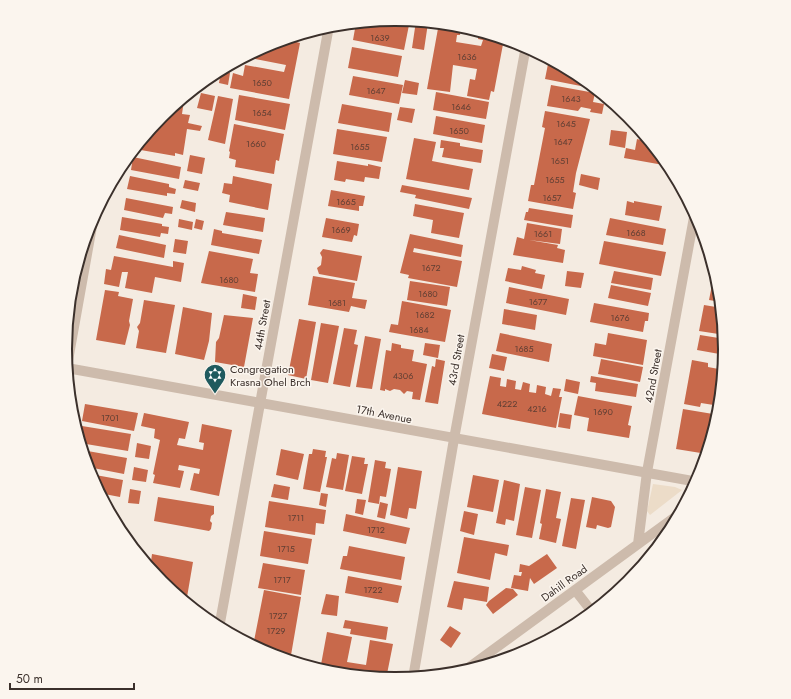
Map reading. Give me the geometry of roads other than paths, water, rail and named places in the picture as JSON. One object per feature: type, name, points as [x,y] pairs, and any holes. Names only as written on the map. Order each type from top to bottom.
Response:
[{"type":"street","name":"44th Street","points":[[220,621],[329,33]]},
{"type":"street","name":"43rd Street","points":[[414,672],[454,439],[525,53]]},
{"type":"street","name":"42nd Street","points":[[638,544],[647,472],[693,223]]},
{"type":"street","points":[[73,335],[88,250]]},
{"type":"street","name":"17th Avenue","points":[[73,368],[454,439],[691,481]]},
{"type":"street","name":"Dahill Road","points":[[475,663],[669,521]]},
{"type":"street","points":[[575,590],[589,608]]},
{"type":"place","name":"Congregation Krasna Ohel Brch","points":[[215,394]]}]
